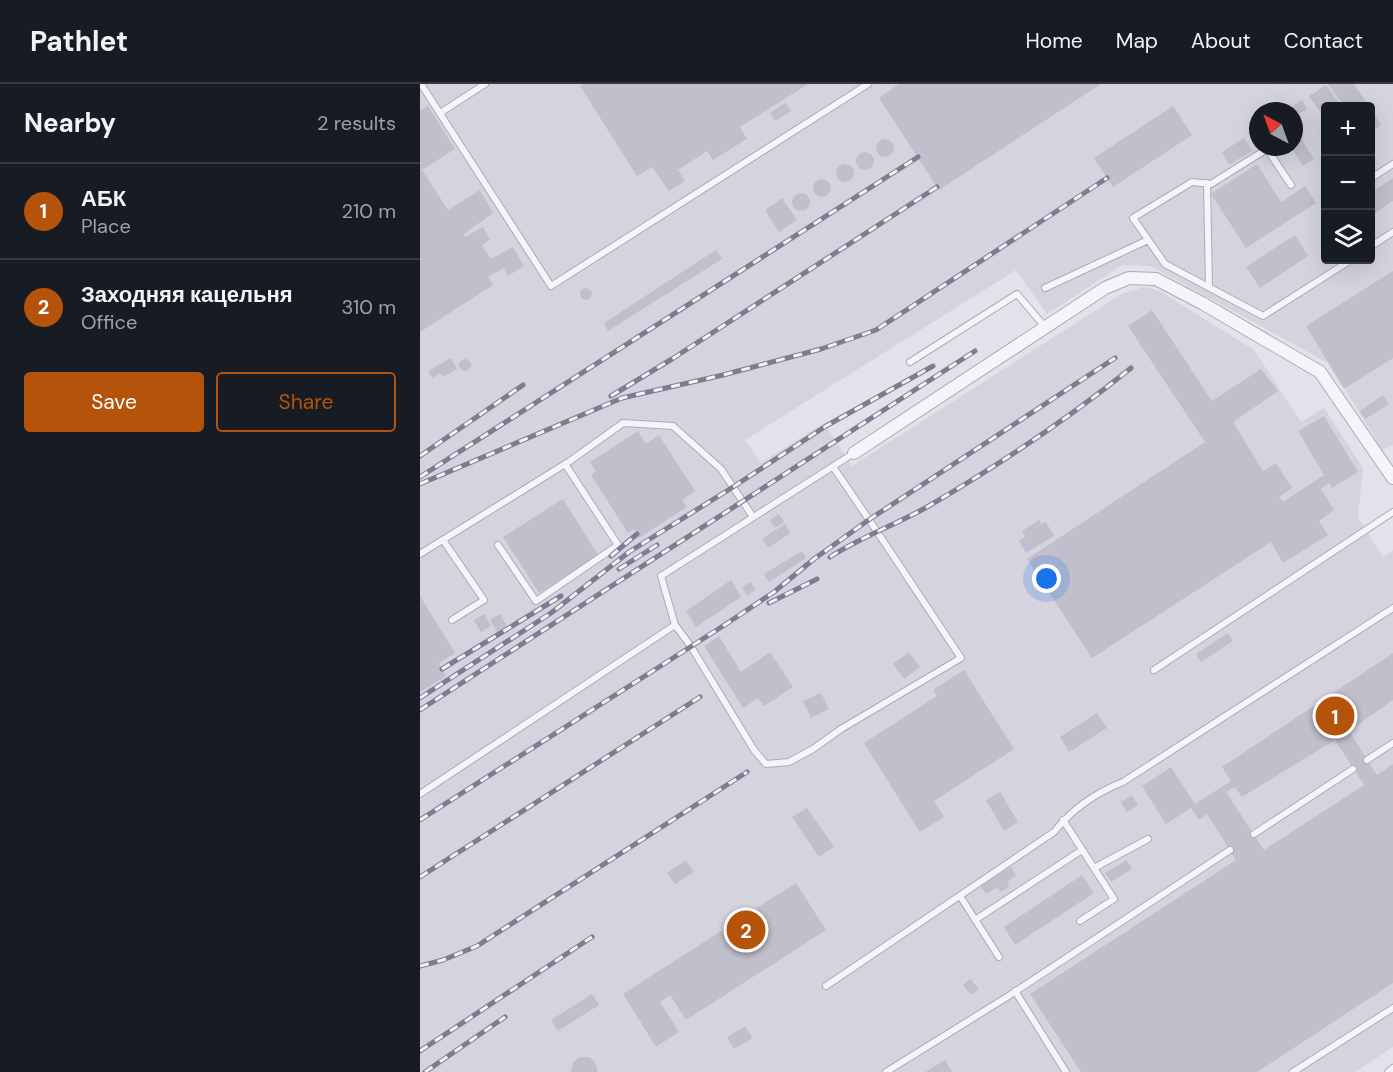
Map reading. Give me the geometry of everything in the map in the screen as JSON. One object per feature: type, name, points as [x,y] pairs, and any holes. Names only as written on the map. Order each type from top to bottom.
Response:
[{"type":"street","points":[[854,453],[1105,288],[1129,278],[1156,279],[1202,303],[1320,372],[1393,478]]},
{"type":"lane","points":[[421,84],[551,286],[868,84]]},
{"type":"lane","points":[[440,113],[485,84]]},
{"type":"lane","points":[[1291,185],[1267,149],[1211,184],[1192,182],[1133,218],[1165,264],[1263,316],[1344,264]]},
{"type":"lane","points":[[1375,176],[1393,164]]},
{"type":"lane","points":[[1207,183],[1209,287]]},
{"type":"lane","points":[[1375,244],[1393,232]]},
{"type":"lane","points":[[1045,288],[1148,240]]},
{"type":"lane","points":[[910,362],[1017,294],[1046,327]]},
{"type":"lane","points":[[420,554],[565,464],[623,423],[673,426],[721,468],[753,517]]},
{"type":"lane","points":[[833,467],[961,658],[841,729],[813,749],[789,762],[766,764],[754,750],[690,645],[675,625],[661,576],[854,453]]},
{"type":"lane","points":[[498,545],[536,601],[618,545],[565,464]]},
{"type":"lane","points":[[1154,670],[1393,512]]},
{"type":"lane","points":[[443,540],[484,600],[452,620]]},
{"type":"lane","points":[[826,987],[1054,832],[1075,809],[1105,789],[1123,782],[1393,608]]},
{"type":"lane","points":[[420,794],[675,625]]},
{"type":"lane","points":[[1367,760],[1393,742]]},
{"type":"lane","points":[[1254,834],[1353,769]]},
{"type":"lane","points":[[1063,820],[1114,899],[1080,921]]},
{"type":"lane","points":[[1094,868],[1148,839]]},
{"type":"lane","points":[[975,920],[1082,850]]},
{"type":"lane","points":[[886,1072],[1015,991],[1230,850]]},
{"type":"lane","points":[[960,896],[999,957]]},
{"type":"lane","points":[[1015,991],[1066,1072]]},
{"type":"lane","points":[[1293,1072],[1393,1008]]},
{"type":"lane","points":[[1388,1072],[1393,1068]]},
{"type":"shaded area","points":[[420,84],[1393,84],[1393,445],[1382,450],[1330,364],[1151,266],[1122,265],[1047,314],[1016,270],[745,440],[761,463],[824,423],[852,466],[1123,293],[1145,287],[1161,292],[1254,350],[1301,422],[1324,408],[1363,468],[1358,517],[1383,557],[1393,550],[1393,1047],[1355,1072],[420,1072]]},
{"type":"building","points":[[583,84],[808,84],[740,127],[747,139],[713,160],[707,151],[678,170],[685,181],[669,191],[652,167],[637,176],[580,86]]},
{"type":"building","points":[[899,84],[1101,84],[939,190],[879,98]]},
{"type":"building","points":[[1328,84],[1354,84],[1366,102],[1341,102]]},
{"type":"building","points":[[1326,85],[1338,102],[1321,102],[1321,113],[1309,96]]},
{"type":"building","points":[[1302,100],[1307,109],[1303,111],[1303,102],[1299,102]]},
{"type":"building","points":[[785,103],[791,111],[775,121],[770,113]]},
{"type":"building","points":[[428,106],[455,149],[422,170],[448,210],[480,190],[493,213],[464,234],[465,237],[483,227],[490,240],[482,245],[491,259],[513,247],[524,266],[508,276],[504,268],[488,277],[493,285],[420,332],[420,111]]},
{"type":"building","points":[[1173,106],[1192,135],[1113,187],[1094,158]]},
{"type":"building","points":[[1375,115],[1381,125],[1375,129]]},
{"type":"building","points":[[1244,138],[1249,146],[1249,153],[1229,165],[1222,152]]},
{"type":"building","points":[[885,139],[893,144],[894,148],[889,156],[885,157],[877,152],[876,148],[881,140]]},
{"type":"building","points":[[1303,141],[1314,159],[1303,166],[1297,156],[1303,156]]},
{"type":"building","points":[[865,152],[872,154],[874,161],[872,168],[865,170],[858,168],[856,161],[858,154]]},
{"type":"building","points":[[845,164],[852,166],[854,173],[852,180],[845,182],[838,180],[836,173],[838,166]]},
{"type":"building","points":[[1257,164],[1281,202],[1305,186],[1316,203],[1246,248],[1211,194]]},
{"type":"building","points":[[1393,178],[1393,201],[1375,213],[1375,210],[1375,190]]},
{"type":"building","points":[[822,179],[829,181],[831,188],[829,195],[822,197],[815,195],[813,188],[815,181]]},
{"type":"building","points":[[801,193],[808,195],[810,202],[808,209],[801,211],[794,209],[792,202],[794,195]]},
{"type":"building","points":[[782,198],[797,220],[779,232],[765,210]]},
{"type":"building","points":[[1295,235],[1308,256],[1260,288],[1246,267]]},
{"type":"building","points":[[716,250],[722,259],[608,331],[604,323]]},
{"type":"building","points":[[1393,271],[1393,358],[1344,389],[1306,326]]},
{"type":"building","points":[[588,288],[592,294],[588,300],[584,300],[580,292]]},
{"type":"building","points":[[1152,310],[1212,401],[1261,369],[1278,391],[1233,422],[1263,471],[1276,463],[1292,488],[1279,497],[1283,502],[1324,475],[1298,431],[1324,416],[1358,472],[1332,488],[1329,483],[1321,489],[1334,510],[1319,521],[1328,535],[1283,563],[1271,542],[1092,658],[1027,559],[1205,442],[1128,326]]},
{"type":"building","points":[[451,358],[457,369],[443,377],[441,373],[432,378],[428,371]]},
{"type":"building","points":[[467,359],[471,365],[467,371],[463,371],[459,363]]},
{"type":"building","points":[[1383,395],[1389,404],[1365,419],[1360,411]]},
{"type":"building","points":[[638,431],[646,444],[659,435],[695,491],[682,500],[687,507],[639,538],[634,529],[628,533],[591,475],[596,471],[590,462]]},
{"type":"building","points":[[563,499],[598,555],[539,593],[503,537]]},
{"type":"building","points":[[779,514],[784,522],[775,528],[770,520]]},
{"type":"building","points":[[1039,520],[1041,524],[1046,522],[1054,536],[1026,553],[1019,541],[1025,537],[1022,531]]},
{"type":"building","points":[[785,524],[790,533],[768,548],[762,539]]},
{"type":"building","points":[[802,551],[806,558],[769,582],[764,574]]},
{"type":"building","points":[[731,580],[741,597],[696,627],[686,611]]},
{"type":"building","points":[[750,582],[756,590],[747,596],[742,587]]},
{"type":"building","points":[[420,596],[455,653],[439,663],[446,676],[420,692]]},
{"type":"building","points":[[484,614],[491,626],[481,632],[474,620]]},
{"type":"building","points":[[500,614],[507,626],[497,632],[490,620]]},
{"type":"building","points":[[1228,633],[1233,641],[1201,662],[1196,654]]},
{"type":"building","points":[[719,636],[741,672],[770,652],[793,687],[764,706],[758,698],[743,708],[704,646]]},
{"type":"building","points":[[909,652],[920,667],[904,679],[893,664]]},
{"type":"building","points":[[1393,653],[1393,700],[1349,731],[1377,775],[1393,764],[1393,983],[1257,1072],[1081,1072],[1030,994],[1236,860],[1207,814],[1199,820],[1191,808],[1166,824],[1142,786],[1171,767],[1195,804],[1231,781],[1222,767]],"holes":[[[1335,740],[1364,785],[1264,850],[1226,792],[1235,787],[1242,797]]]},
{"type":"building","points":[[964,670],[1014,749],[934,801],[944,817],[920,832],[864,743],[937,696],[933,690]]},
{"type":"building","points":[[821,693],[829,709],[811,718],[803,701]]},
{"type":"building","points":[[1097,713],[1107,728],[1069,752],[1060,737]]},
{"type":"building","points":[[1000,792],[1018,822],[1004,831],[986,800]]},
{"type":"building","points":[[1132,795],[1138,805],[1127,812],[1121,802]]},
{"type":"building","points":[[807,808],[834,847],[819,857],[792,817]]},
{"type":"building","points":[[686,860],[694,872],[675,884],[667,873]]},
{"type":"building","points":[[1127,860],[1132,869],[1111,882],[1105,873]]},
{"type":"building","points":[[1011,867],[1016,876],[1007,882],[1009,887],[1000,892],[998,887],[986,894],[980,885]]},
{"type":"building","points":[[1082,875],[1094,893],[1015,945],[1004,927]]},
{"type":"building","points":[[796,883],[826,930],[686,1020],[670,995],[660,1002],[679,1032],[656,1047],[623,994]]},
{"type":"building","points":[[970,979],[979,989],[971,995],[963,985]]},
{"type":"building","points":[[592,994],[599,1005],[558,1031],[551,1020]]},
{"type":"building","points":[[745,1026],[753,1038],[734,1049],[727,1037]]},
{"type":"building","points":[[580,1057],[589,1057],[593,1060],[597,1072],[571,1072],[573,1062]]},
{"type":"building","points":[[945,1060],[952,1072],[925,1072]]},
{"type":"railway","points":[[420,477],[918,157]]},
{"type":"railway","points":[[420,484],[622,398],[723,375],[821,349],[876,330],[1107,178]]},
{"type":"railway","points":[[611,396],[937,187]]},
{"type":"railway","points":[[420,710],[975,351]]},
{"type":"railway","points":[[420,820],[723,626],[774,592],[814,559],[870,519],[1115,358]]},
{"type":"railway","points":[[420,698],[551,613],[629,552],[826,426],[933,366]]},
{"type":"railway","points":[[830,557],[927,507],[980,475],[1057,424],[1131,368]]},
{"type":"railway","points":[[420,456],[523,385]]},
{"type":"railway","points":[[611,556],[637,534]]},
{"type":"railway","points":[[619,569],[657,545]]},
{"type":"railway","points":[[769,603],[817,579]]},
{"type":"railway","points":[[442,669],[561,596]]},
{"type":"railway","points":[[420,877],[700,697]]},
{"type":"railway","points":[[420,966],[443,960],[477,946],[747,772]]},
{"type":"railway","points":[[420,1051],[592,937]]},
{"type":"railway","points":[[425,1072],[505,1017]]},
{"type":"place","name":"АБК","points":[[1335,716]]},
{"type":"place","name":"Заходняя кацельня","points":[[746,930]]}]
